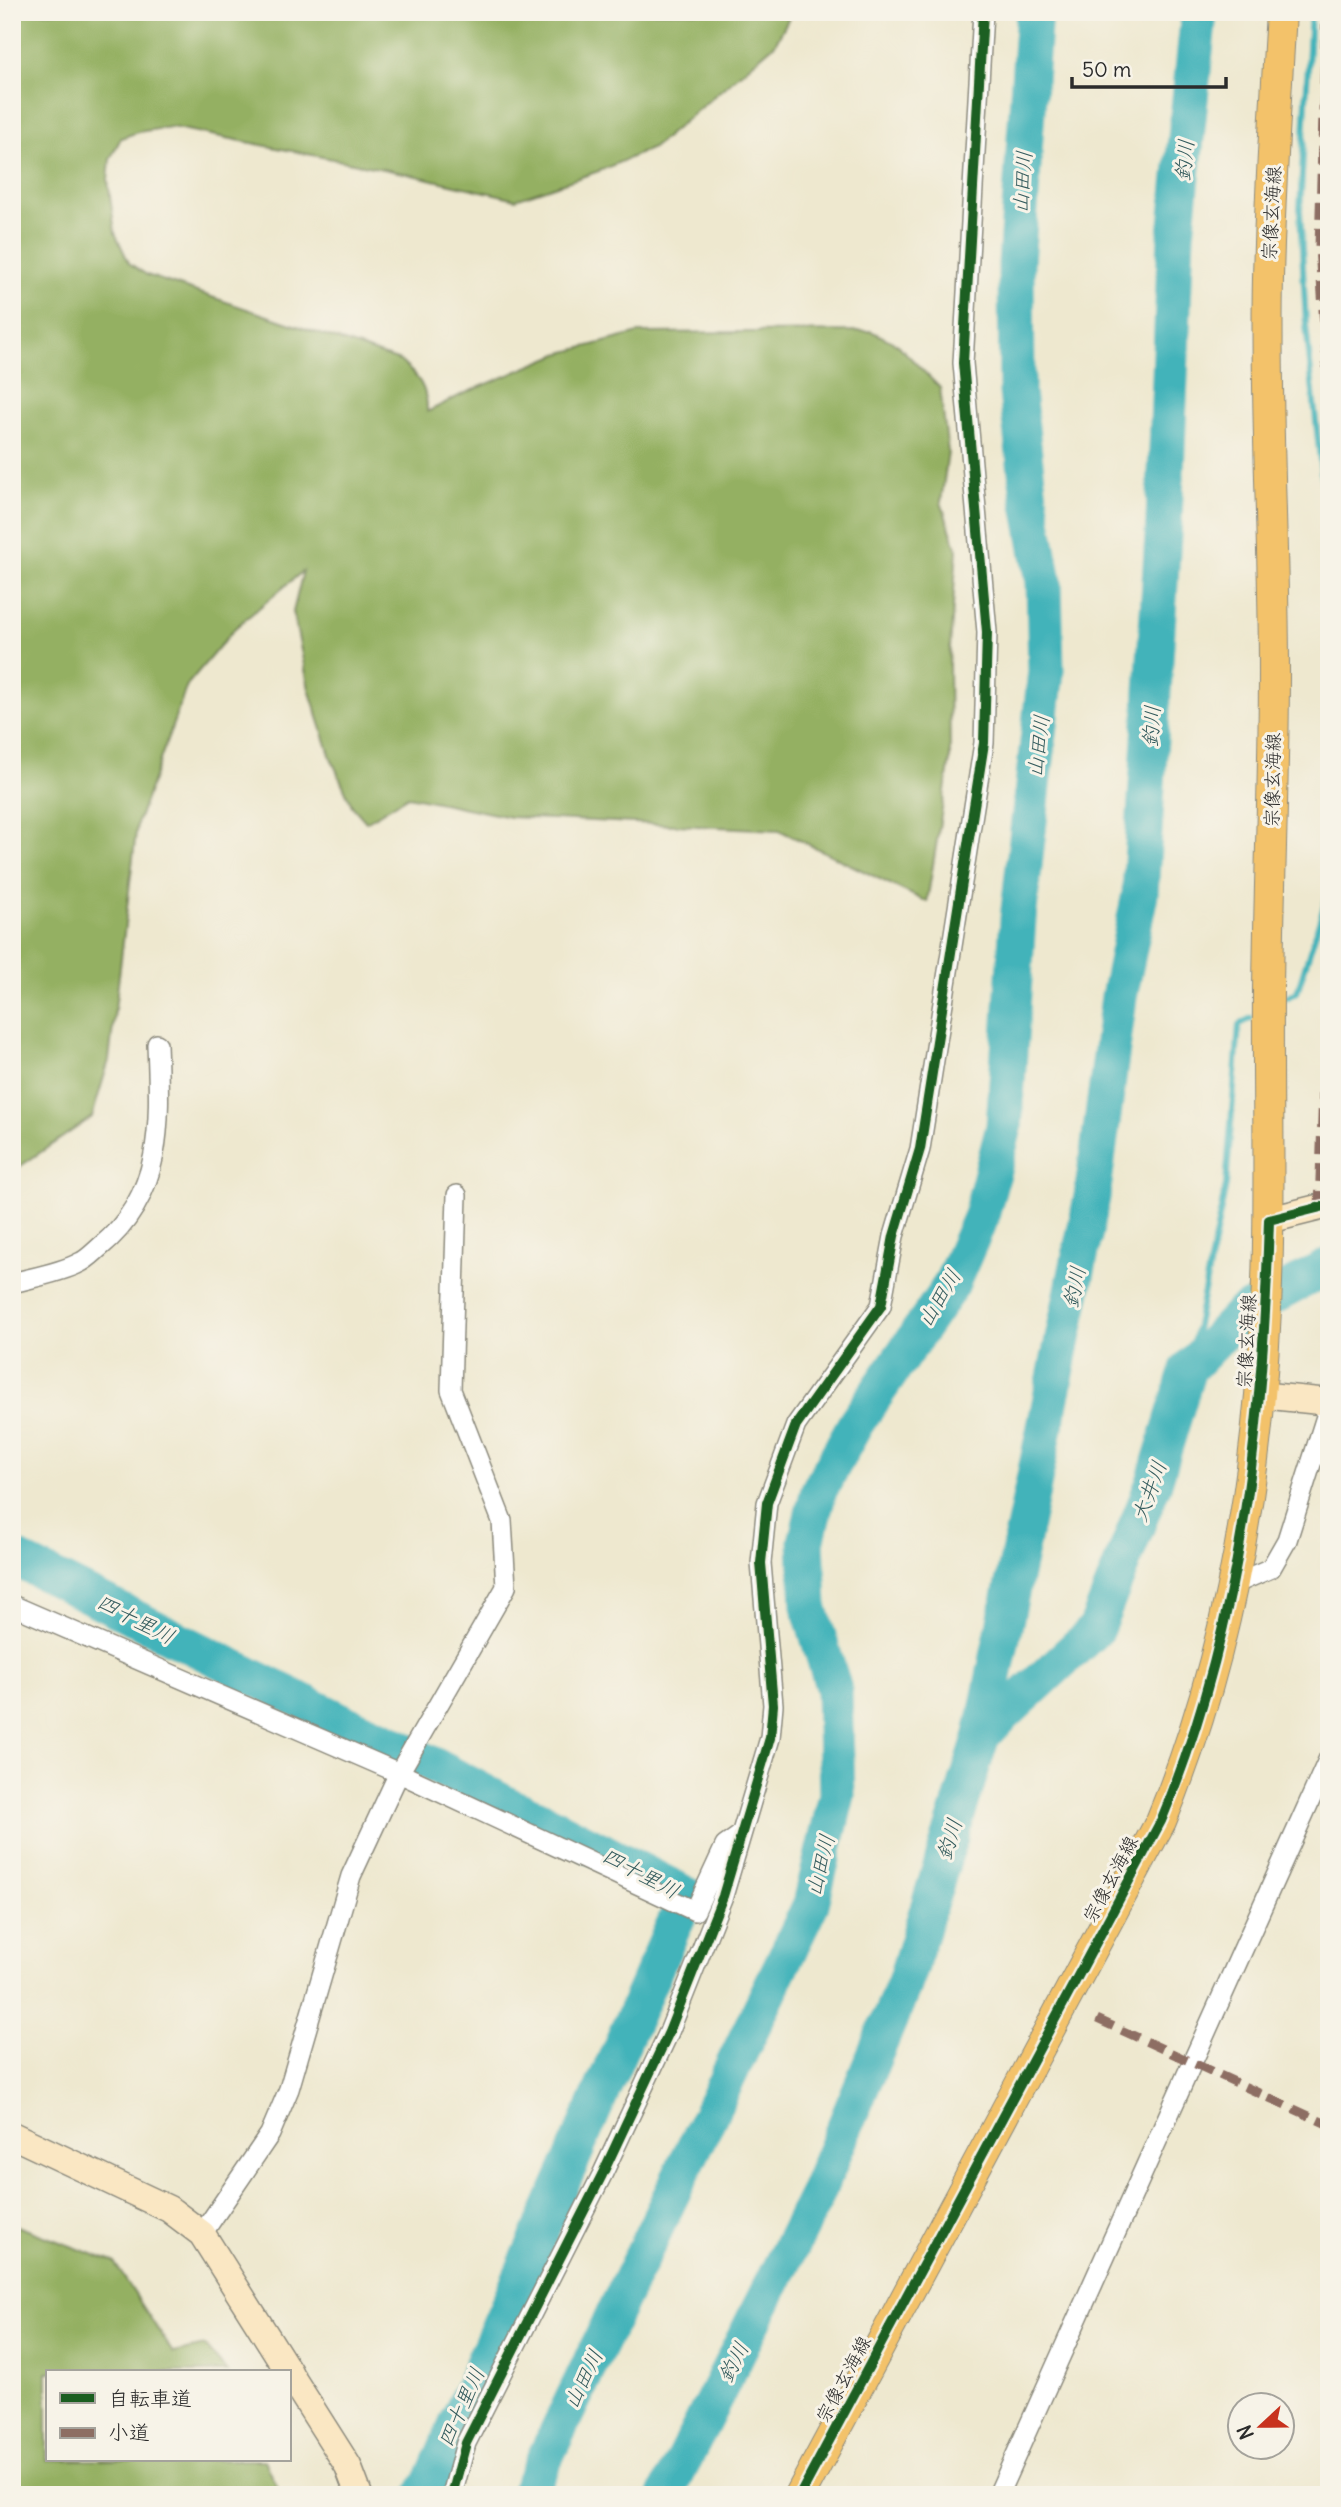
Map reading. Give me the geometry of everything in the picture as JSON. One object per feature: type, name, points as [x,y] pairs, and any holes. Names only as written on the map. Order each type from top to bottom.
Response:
[{"type":"main road","name":"宗像玄海線","points":[[800,2495],[1161,1821],[1198,1723],[1220,1642],[1241,1541],[1261,1395],[1268,1262],[1268,987],[1274,668],[1268,278],[1281,12]]},
{"type":"street","points":[[452,2495],[466,2443],[602,2175],[669,2032],[723,1896],[769,1738],[773,1706],[761,1563],[767,1503],[796,1425],[881,1306],[894,1236],[920,1149],[984,743],[987,632],[962,363],[983,12]]},
{"type":"street","points":[[12,1283],[79,1264],[114,1235],[138,1201],[153,1166],[160,1117],[157,1044]]},
{"type":"street","points":[[202,2234],[270,2134],[289,2089],[351,1876],[399,1773],[506,1587],[502,1521],[451,1390],[457,1195]]},
{"type":"street","points":[[1269,1220],[1324,1207]]},
{"type":"street","points":[[1232,1585],[1271,1568],[1287,1540],[1329,1404],[1261,1395]]},
{"type":"street","points":[[12,1605],[399,1773],[695,1911],[724,1846],[739,1836]]},
{"type":"street","points":[[998,2495],[1329,1758]]},
{"type":"street","points":[[12,2135],[169,2209],[202,2234],[288,2370]]},
{"type":"street","points":[[290,2374],[348,2466],[359,2495]]},
{"type":"green space","points":[[12,12],[792,12],[775,44],[653,148],[599,171],[516,199],[403,173],[171,127],[138,132],[121,138],[110,159],[108,181],[115,233],[129,263],[147,275],[400,361],[421,383],[426,396],[427,412],[558,354],[639,333],[871,331],[897,344],[940,388],[948,452],[941,502],[957,550],[949,662],[950,760],[927,902],[779,830],[510,817],[408,796],[366,822],[352,806],[331,758],[309,689],[293,612],[303,571],[235,628],[187,685],[137,824],[109,1060],[92,1117],[19,1167],[12,1168]]},
{"type":"green space","points":[[12,2224],[114,2262],[173,2353],[205,2346],[225,2370],[46,2370],[46,2462],[266,2462],[278,2489],[276,2495],[12,2495]]},
{"type":"waterway","name":"山田川","points":[[527,2495],[811,1904],[837,1795],[834,1690],[809,1606],[806,1542],[819,1490],[856,1423],[951,1285],[981,1216],[1004,1127],[1018,919],[1046,671],[1044,582],[1029,498],[1017,392],[1016,264],[1034,12]]},
{"type":"waterway","name":"釣川","points":[[666,2495],[816,2196],[905,1982],[982,1735],[1092,1197],[1119,997],[1140,894],[1164,520],[1176,235],[1199,12]]},
{"type":"waterway","points":[[1311,12],[1300,210],[1306,325],[1329,547]]},
{"type":"waterway","points":[[1288,997],[1297,992],[1329,891]]},
{"type":"waterway","points":[[1188,1369],[1226,1185],[1239,1025],[1251,1018]]},
{"type":"waterway","name":"大井川","points":[[982,1735],[1096,1629],[1154,1482],[1188,1369],[1241,1314],[1329,1266]]},
{"type":"waterway","name":"四十里川","points":[[12,1557],[348,1724],[388,1741],[687,1895],[431,2483],[423,2495]]},
{"type":"marked path","points":[[1326,12],[1319,247],[1329,405]]},
{"type":"marked path","points":[[1319,1209],[1323,1087],[1329,1054]]},
{"type":"marked path","points":[[1097,2019],[1329,2125]]},
{"type":"cycle path","points":[[452,2495],[466,2443],[602,2175],[669,2032],[723,1896],[770,1738],[773,1705],[761,1563],[767,1503],[796,1425],[881,1306],[894,1236],[920,1149],[984,743],[987,632],[963,363],[983,12]]},
{"type":"cycle path","points":[[800,2495],[1161,1821],[1188,1749],[1211,1675],[1243,1526],[1261,1374],[1269,1220],[1329,1205]]}]
